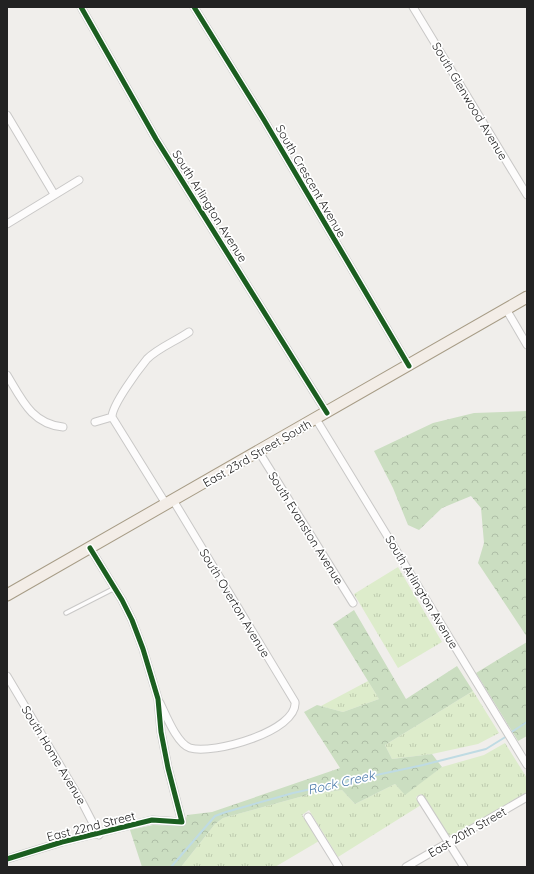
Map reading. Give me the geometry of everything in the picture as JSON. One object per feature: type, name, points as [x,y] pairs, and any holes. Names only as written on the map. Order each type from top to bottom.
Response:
[{"type":"main road","name":"East 23rd Street South","points":[[7,595],[259,452],[527,297]]},
{"type":"street","name":"South Arlington Avenue","points":[[81,7],[156,138],[327,413]]},
{"type":"street","name":"South Crescent Avenue","points":[[194,7],[264,120],[409,366]]},
{"type":"street","name":"South Glenwood Avenue","points":[[413,7],[527,195]]},
{"type":"street","points":[[7,115],[54,194]]},
{"type":"street","points":[[7,224],[79,180]]},
{"type":"street","points":[[506,309],[527,345]]},
{"type":"street","points":[[95,422],[112,418],[112,412],[118,400],[148,359],[189,332]]},
{"type":"street","points":[[7,375],[35,418],[51,426],[63,427]]},
{"type":"street","name":"South Overton Avenue","points":[[112,418],[170,502],[295,706],[293,714],[271,730],[257,737],[242,742],[220,746],[190,748],[182,742],[174,731],[158,699]]},
{"type":"street","name":"South Arlington Avenue","points":[[316,419],[527,765]]},
{"type":"street","name":"South Evanston Avenue","points":[[259,452],[353,603]]},
{"type":"street","points":[[90,548],[115,588],[132,620],[158,699]]},
{"type":"street","name":"South Home Avenue","points":[[7,676],[83,804],[99,835]]},
{"type":"street","name":"East 22nd Street","points":[[7,860],[62,842],[99,835],[152,820],[182,822],[168,768],[161,732],[158,699]]},
{"type":"street","name":"East 20th Street","points":[[406,867],[527,797]]},
{"type":"street","points":[[421,799],[464,867]]},
{"type":"street","points":[[308,817],[339,867]]},
{"type":"lane","points":[[66,613],[115,588]]},
{"type":"green space","points":[[527,411],[527,637],[478,563],[484,543],[481,508],[471,496],[442,508],[419,530],[408,525],[393,488],[374,451],[433,423],[474,413]]},
{"type":"green space","points":[[398,567],[442,642],[398,668],[354,594]]},
{"type":"green space","points":[[354,610],[406,699],[457,666],[473,691],[385,745],[392,759],[432,754],[442,767],[405,795],[395,784],[355,804],[342,790],[307,795],[223,818],[215,824],[181,867],[142,867],[130,830],[153,825],[184,826],[187,815],[212,812],[340,768],[304,712],[317,705],[343,712],[379,699],[333,624]]},
{"type":"green space","points":[[527,642],[527,736],[518,741],[476,673]]},
{"type":"green space","points":[[368,681],[379,699],[343,712],[321,706]]},
{"type":"green space","points":[[473,691],[499,733],[478,744],[432,754],[392,759],[385,745]]},
{"type":"green space","points":[[505,743],[527,778],[527,792],[453,836],[448,835],[421,794],[416,797],[421,805],[338,857],[309,810],[302,815],[319,841],[275,867],[181,867],[215,824],[223,818],[307,795],[342,790],[355,804],[395,784],[405,794],[442,767],[484,755]]},
{"type":"waterway","name":"Rock Creek","points":[[510,733],[527,722]]},
{"type":"waterway","name":"Rock Creek","points":[[171,867],[215,816],[293,793],[423,765],[486,749],[507,736]]},
{"type":"cycle path","points":[[81,7],[156,139],[327,413]]},
{"type":"cycle path","points":[[194,7],[264,120],[409,366]]},
{"type":"cycle path","points":[[7,859],[62,842],[152,820],[182,822],[168,768],[161,732],[158,699],[143,649],[132,620],[122,600],[90,548]]}]
